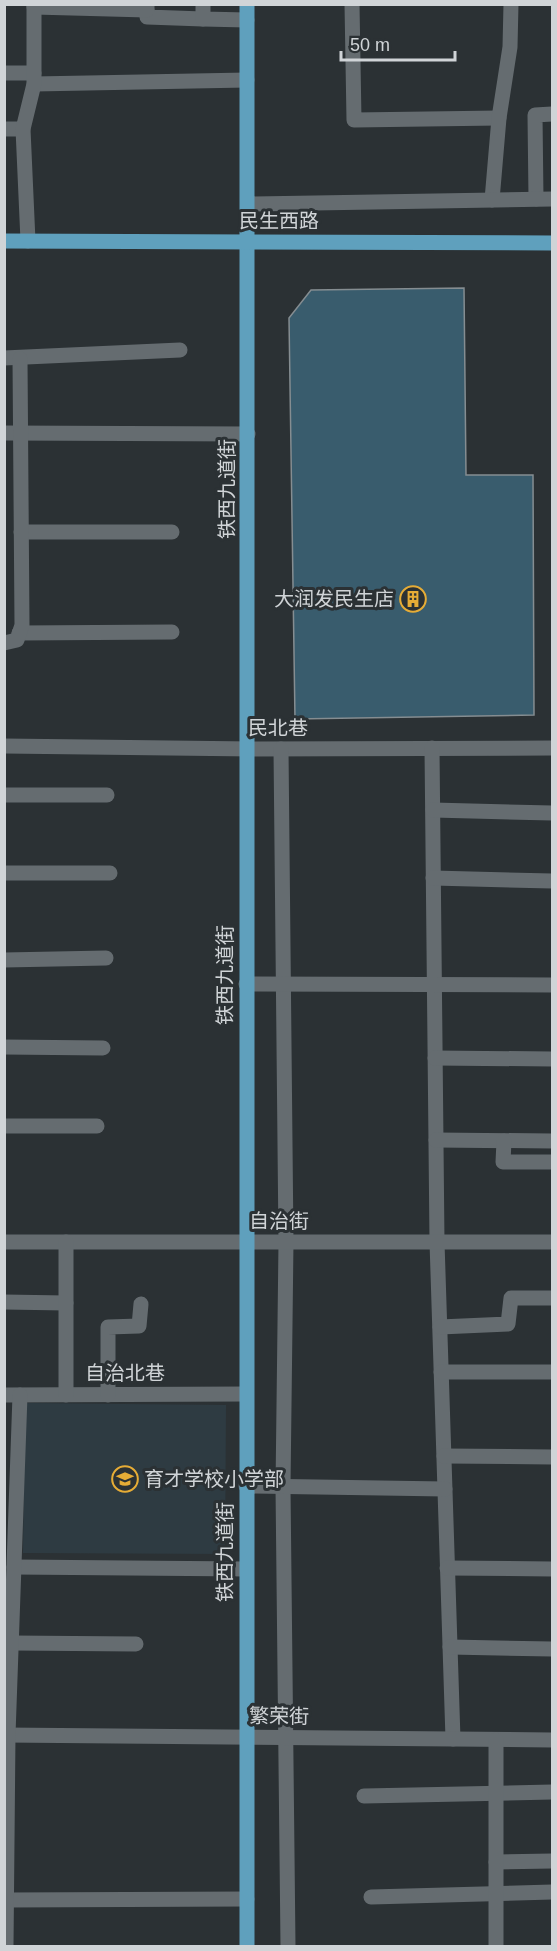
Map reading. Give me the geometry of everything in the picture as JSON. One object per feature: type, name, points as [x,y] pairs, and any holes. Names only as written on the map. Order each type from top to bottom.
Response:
[{"type":"main road","name":"铁西九道街","points":[[247,12],[249,242],[246,984],[247,1947]]},
{"type":"main road","name":"民生西路","points":[[4,241],[552,243]]},
{"type":"street","points":[[352,4],[354,120],[499,118]]},
{"type":"street","points":[[492,200],[499,118],[510,46],[511,4]]},
{"type":"street","points":[[28,241],[23,129],[34,79],[34,6],[147,7],[147,17],[203,12],[247,12]]},
{"type":"street","points":[[4,73],[34,79],[247,80]]},
{"type":"street","points":[[536,199],[535,115],[552,114]]},
{"type":"street","points":[[4,129],[23,129]]},
{"type":"street","points":[[248,204],[552,199]]},
{"type":"street","points":[[4,643],[17,640],[22,625],[21,434],[12,358],[180,350]]},
{"type":"street","points":[[4,433],[248,435]]},
{"type":"street","points":[[21,532],[172,532]]},
{"type":"street","points":[[19,633],[172,632]]},
{"type":"street","name":"民北巷","points":[[4,746],[247,749],[552,748]]},
{"type":"street","points":[[432,748],[437,1242],[453,1739]]},
{"type":"street","points":[[281,749],[286,1242],[283,1487],[288,1738],[288,1947]]},
{"type":"street","points":[[4,795],[107,795]]},
{"type":"street","points":[[433,810],[552,813]]},
{"type":"street","points":[[4,873],[110,873]]},
{"type":"street","points":[[433,878],[552,881]]},
{"type":"street","points":[[4,960],[106,958]]},
{"type":"street","points":[[246,984],[552,985]]},
{"type":"street","points":[[4,1047],[103,1048]]},
{"type":"street","points":[[435,1058],[552,1059]]},
{"type":"street","points":[[4,1126],[97,1126]]},
{"type":"street","points":[[436,1140],[552,1141]]},
{"type":"street","points":[[504,1141],[503,1162],[552,1162]]},
{"type":"street","name":"自治街","points":[[4,1242],[552,1242]]},
{"type":"street","points":[[66,1242],[66,1395]]},
{"type":"street","points":[[440,1328],[508,1324],[511,1298],[552,1298]]},
{"type":"street","points":[[4,1302],[66,1303]]},
{"type":"street","points":[[108,1395],[108,1328],[139,1326],[141,1304]]},
{"type":"street","points":[[441,1371],[552,1371]]},
{"type":"street","name":"自治北巷","points":[[12,1395],[246,1394]]},
{"type":"street","points":[[6,1947],[7,1736],[12,1643],[9,1589],[14,1567],[10,1504],[12,1395]]},
{"type":"street","points":[[444,1456],[552,1457]]},
{"type":"street","points":[[246,1486],[445,1489]]},
{"type":"street","points":[[14,1567],[246,1569]]},
{"type":"street","points":[[447,1568],[552,1569]]},
{"type":"street","points":[[12,1643],[136,1644]]},
{"type":"street","points":[[450,1647],[552,1649]]},
{"type":"street","name":"繁荣街","points":[[7,1736],[552,1740]]},
{"type":"street","points":[[496,1740],[496,1947]]},
{"type":"street","points":[[364,1796],[552,1792]]},
{"type":"street","points":[[496,1862],[552,1861]]},
{"type":"street","points":[[371,1897],[552,1892]]},
{"type":"street","points":[[6,1900],[247,1899]]},
{"type":"shaded area","name":"育才学校小学部","points":[[25,1403],[226,1405],[225,1554],[23,1553]]},
{"type":"building","name":"大润发民生店","points":[[464,288],[466,475],[533,475],[534,715],[295,719],[289,318],[311,290]]},
{"type":"place","name":"大润发民生店","points":[[413,599]]},
{"type":"place","name":"育才学校小学部","points":[[125,1479]]}]
